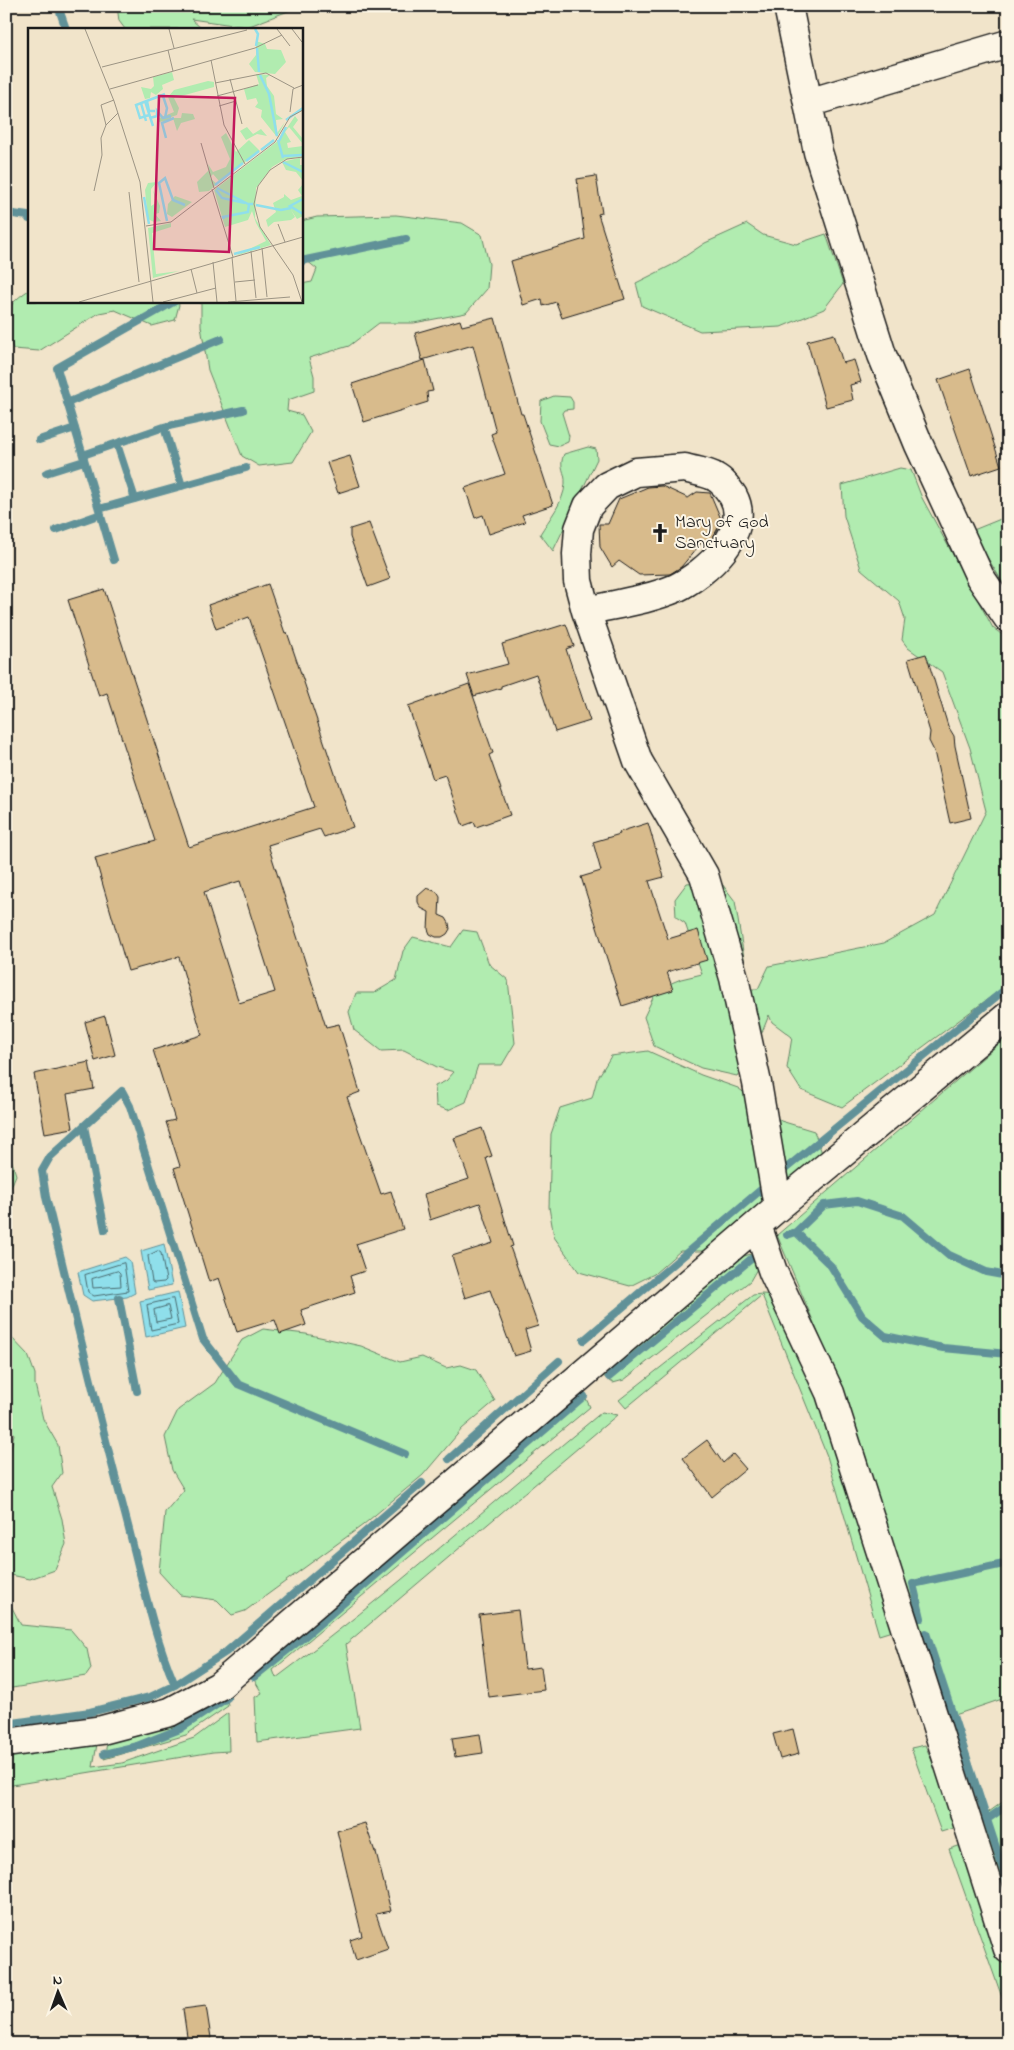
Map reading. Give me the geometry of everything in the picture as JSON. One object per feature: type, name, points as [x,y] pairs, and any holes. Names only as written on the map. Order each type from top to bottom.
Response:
[{"type":"street","points":[[788,6],[818,152],[889,373],[919,445],[980,577],[1008,618]]},
{"type":"street","points":[[808,103],[1008,44]]},
{"type":"street","points":[[586,611],[675,588],[708,567],[732,536],[737,522],[737,504],[728,488],[714,476],[685,468],[636,472],[607,486],[588,506],[580,529],[578,581],[586,611],[638,761],[704,875],[734,978],[757,1083],[778,1207]]},
{"type":"street","points":[[6,1743],[102,1730],[170,1712],[219,1686],[778,1207],[1008,1016]]},
{"type":"street","points":[[757,1225],[773,1272],[830,1393],[1008,1949]]},
{"type":"green space","points":[[117,6],[301,6],[247,27],[191,19],[201,28],[124,28],[119,21]]},
{"type":"green space","points":[[396,215],[462,223],[482,235],[489,264],[487,289],[466,313],[414,323],[379,323],[349,346],[309,358],[314,376],[314,391],[288,400],[287,411],[302,415],[311,432],[293,462],[259,466],[242,456],[208,370],[201,326],[201,302],[302,302],[302,284],[312,282],[317,269],[302,257],[302,221],[317,217]]},
{"type":"green space","points":[[747,224],[763,235],[796,244],[826,234],[843,284],[824,309],[781,327],[700,331],[642,306],[636,283],[672,265],[705,243]]},
{"type":"green space","points":[[28,291],[28,302],[178,302],[179,305],[175,320],[152,326],[115,310],[99,313],[39,351],[13,349],[6,322],[9,309]]},
{"type":"green space","points":[[554,396],[570,397],[573,402],[573,409],[564,410],[562,413],[569,436],[568,442],[559,446],[549,444],[540,421],[541,401]]},
{"type":"green space","points":[[588,447],[596,449],[597,459],[553,551],[540,534],[559,504],[564,491],[565,480],[562,459],[564,454]]},
{"type":"green space","points":[[900,468],[911,470],[922,498],[993,628],[1008,639],[1008,984],[842,1107],[801,1090],[787,1068],[792,1037],[772,1022],[769,1015],[759,1040],[737,1076],[701,1068],[654,1046],[644,1017],[657,989],[681,979],[702,974],[685,923],[676,917],[675,899],[687,883],[719,880],[735,901],[749,989],[758,989],[769,966],[884,943],[935,915],[986,811],[970,748],[942,672],[908,648],[902,640],[905,619],[899,601],[861,569],[844,516],[842,485]]},
{"type":"green space","points":[[1008,516],[1008,591],[971,531]]},
{"type":"green space","points":[[463,930],[477,932],[489,964],[508,980],[515,1043],[502,1065],[478,1065],[466,1102],[448,1110],[436,1106],[435,1086],[446,1081],[454,1072],[437,1067],[404,1050],[381,1051],[354,1030],[349,1012],[356,993],[374,993],[396,980],[403,951],[413,937],[451,947]]},
{"type":"green space","points":[[1008,1036],[1008,1697],[946,1718],[832,1366],[777,1235]]},
{"type":"green space","points":[[648,1051],[701,1075],[738,1088],[781,1121],[814,1131],[822,1153],[713,1251],[680,1251],[654,1274],[630,1286],[579,1272],[554,1237],[549,1207],[551,1134],[560,1108],[592,1098],[597,1079],[611,1056]]},
{"type":"green space","points":[[6,1151],[9,1152],[16,1175],[11,1187],[6,1189]]},
{"type":"green space","points":[[751,1254],[758,1267],[750,1281],[624,1380],[613,1383],[603,1376],[603,1373],[744,1256]]},
{"type":"green space","points":[[762,1294],[777,1295],[829,1414],[892,1631],[879,1635],[827,1456],[762,1295],[626,1408],[619,1400],[753,1295]]},
{"type":"green space","points":[[6,1305],[10,1336],[28,1355],[35,1374],[35,1384],[43,1419],[58,1445],[62,1473],[52,1487],[62,1519],[66,1544],[55,1570],[30,1579],[6,1574],[6,1472],[14,1434],[6,1421]]},
{"type":"green space","points":[[263,1329],[306,1334],[361,1346],[400,1362],[422,1357],[446,1368],[461,1365],[476,1370],[495,1401],[462,1429],[423,1475],[363,1525],[245,1611],[232,1615],[217,1600],[180,1595],[159,1572],[165,1512],[184,1490],[172,1470],[165,1437],[178,1410],[215,1383],[242,1340]]},
{"type":"green space","points":[[582,1390],[590,1407],[273,1670],[276,1678],[359,1614],[602,1412],[617,1415],[346,1644],[360,1728],[257,1742],[255,1697],[262,1693],[250,1673]]},
{"type":"green space","points":[[6,1596],[21,1625],[71,1630],[87,1649],[91,1669],[86,1676],[6,1689]]},
{"type":"green space","points":[[220,1697],[227,1698],[228,1706],[186,1735],[104,1759],[107,1743],[165,1724]]},
{"type":"green space","points":[[228,1713],[229,1751],[6,1786],[6,1756],[97,1744],[93,1767],[122,1763],[194,1738]]},
{"type":"green space","points":[[925,1745],[961,1826],[941,1832],[911,1748]]},
{"type":"green space","points":[[1008,1798],[1008,1876],[999,1884],[978,1820]]},
{"type":"green space","points":[[965,1844],[1008,1967],[1008,2014],[949,1849]]},
{"type":"water","points":[[164,1244],[172,1285],[148,1290],[141,1251]]},
{"type":"water","points":[[125,1257],[130,1261],[135,1293],[127,1297],[92,1301],[83,1295],[78,1272]]},
{"type":"water","points":[[178,1292],[185,1328],[146,1337],[140,1301]]},
{"type":"building","points":[[596,176],[602,213],[598,214],[625,299],[562,318],[556,302],[543,306],[542,299],[523,305],[511,261],[585,239],[577,179]]},
{"type":"building","points":[[495,318],[521,414],[523,414],[553,505],[522,515],[525,522],[489,534],[483,515],[475,518],[465,488],[505,474],[491,434],[496,432],[473,345],[422,360],[415,333],[460,320],[462,326]]},
{"type":"building","points":[[834,334],[843,363],[854,360],[861,382],[850,385],[853,400],[826,407],[807,341]]},
{"type":"building","points":[[425,360],[433,391],[427,392],[428,402],[364,422],[352,384]]},
{"type":"building","points":[[970,369],[1001,466],[971,476],[938,380]]},
{"type":"building","points":[[350,456],[360,486],[338,493],[327,463]]},
{"type":"building","name":"Mary of God Sanctuary","points":[[662,486],[688,498],[697,492],[710,493],[721,519],[711,540],[702,542],[681,567],[670,574],[639,575],[619,561],[612,567],[600,547],[599,524],[608,524],[619,499],[648,487]]},
{"type":"building","points":[[369,523],[390,579],[368,587],[350,537],[350,529]]},
{"type":"building","points":[[268,584],[285,633],[287,632],[353,827],[324,837],[320,829],[268,845],[326,1027],[339,1024],[360,1092],[347,1097],[381,1194],[391,1191],[403,1229],[356,1244],[365,1271],[350,1276],[355,1292],[301,1310],[306,1325],[280,1334],[275,1320],[237,1332],[219,1278],[209,1282],[174,1168],[180,1166],[166,1122],[175,1120],[153,1050],[202,1035],[179,957],[128,971],[95,858],[155,841],[107,693],[99,696],[68,600],[104,589],[189,847],[314,807],[249,617],[216,629],[208,605]],"holes":[[[240,881],[275,992],[239,1003],[204,892]]]},
{"type":"building","points":[[566,624],[574,646],[566,649],[590,721],[555,732],[536,674],[474,696],[467,675],[508,664],[502,644]]},
{"type":"building","points":[[926,654],[948,726],[954,736],[971,818],[950,823],[934,751],[929,741],[930,732],[908,659]]},
{"type":"building","points":[[469,684],[493,753],[489,755],[510,815],[476,827],[474,822],[463,826],[445,775],[433,779],[408,706]]},
{"type":"building","points":[[648,823],[664,877],[649,881],[668,939],[698,930],[707,960],[667,972],[673,990],[622,1006],[581,877],[601,871],[593,842]]},
{"type":"building","points":[[427,888],[437,892],[440,897],[439,915],[446,918],[449,923],[450,929],[442,937],[430,934],[428,929],[429,912],[421,908],[418,902],[418,896]]},
{"type":"building","points":[[105,1016],[115,1055],[95,1061],[85,1022]]},
{"type":"building","points":[[89,1062],[94,1089],[67,1094],[73,1128],[45,1133],[34,1074]]},
{"type":"building","points":[[482,1128],[492,1156],[486,1158],[513,1246],[510,1247],[538,1326],[525,1330],[531,1351],[514,1356],[490,1290],[465,1298],[452,1256],[493,1243],[480,1203],[430,1220],[424,1194],[469,1179],[454,1138]]},
{"type":"building","points":[[707,1440],[723,1463],[733,1454],[746,1469],[712,1497],[683,1458]]},
{"type":"building","points":[[518,1610],[525,1669],[541,1667],[544,1690],[489,1697],[479,1615]]},
{"type":"building","points":[[793,1729],[799,1754],[780,1759],[773,1734]]},
{"type":"building","points":[[480,1734],[483,1753],[455,1757],[452,1738]]},
{"type":"building","points":[[365,1823],[376,1852],[391,1911],[376,1914],[388,1949],[356,1960],[350,1940],[362,1936],[337,1831]]},
{"type":"building","points":[[206,2006],[212,2044],[188,2044],[183,2009]]},
{"type":"waterway","points":[[58,6],[66,28]]},
{"type":"waterway","points":[[6,213],[28,216]]},
{"type":"waterway","points":[[302,261],[406,239]]},
{"type":"waterway","points":[[114,560],[57,368],[173,302]]},
{"type":"waterway","points":[[67,403],[221,339]]},
{"type":"waterway","points":[[83,455],[164,427],[243,410]]},
{"type":"waterway","points":[[164,427],[182,486]]},
{"type":"waterway","points":[[39,440],[75,428]]},
{"type":"waterway","points":[[117,444],[135,499]]},
{"type":"waterway","points":[[46,473],[84,461]]},
{"type":"waterway","points":[[99,509],[246,468]]},
{"type":"waterway","points":[[56,530],[101,514]]},
{"type":"waterway","points":[[784,1170],[1008,987]]},
{"type":"waterway","points":[[175,1685],[147,1601],[46,1197],[42,1171],[50,1157],[122,1091],[130,1106],[203,1339],[238,1384],[405,1454]]},
{"type":"waterway","points":[[84,1126],[105,1230]]},
{"type":"waterway","points":[[584,1340],[763,1188]]},
{"type":"waterway","points":[[787,1235],[796,1232],[824,1205],[857,1201],[903,1216],[949,1255],[986,1272],[1008,1276]]},
{"type":"waterway","points":[[796,1232],[831,1266],[862,1316],[885,1336],[943,1348],[1008,1354]]},
{"type":"waterway","points":[[609,1377],[751,1259]]},
{"type":"waterway","points":[[119,1298],[137,1391]]},
{"type":"waterway","points":[[449,1459],[559,1361]]},
{"type":"waterway","points":[[254,1677],[304,1637],[584,1396]]},
{"type":"waterway","points":[[6,1724],[90,1712],[150,1697],[175,1685],[226,1652],[422,1483]]},
{"type":"waterway","points":[[921,1618],[913,1584],[1008,1563]]},
{"type":"waterway","points":[[926,1633],[1008,1884]]},
{"type":"waterway","points":[[104,1754],[137,1746],[180,1729],[227,1698]]},
{"type":"waterway","points":[[986,1820],[1008,1805]]},
{"type":"place","name":"Mary of God Sanctuary","points":[[660,533]]}]
